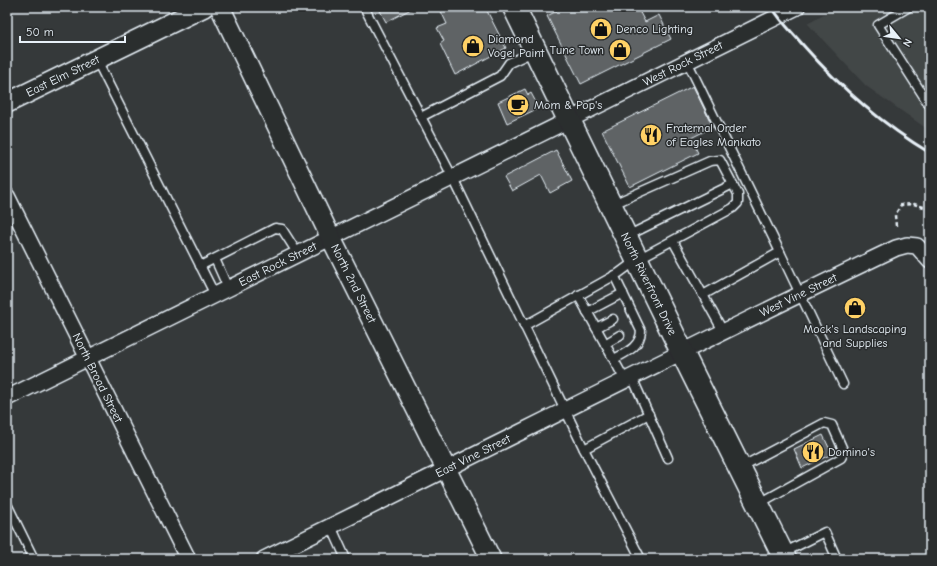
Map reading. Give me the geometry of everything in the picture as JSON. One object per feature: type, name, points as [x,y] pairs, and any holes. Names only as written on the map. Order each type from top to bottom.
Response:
[{"type":"main road","name":"North Riverfront Drive","points":[[514,7],[682,352],[760,508],[779,557]]},
{"type":"street","name":"East Elm Street","points":[[7,103],[204,7]]},
{"type":"street","name":"North 2nd Street","points":[[220,7],[331,238],[491,559]]},
{"type":"street","name":"West Rock Street","points":[[569,120],[797,7]]},
{"type":"street","name":"East Rock Street","points":[[7,398],[569,120]]},
{"type":"street","name":"North Broad Street","points":[[7,196],[188,559]]},
{"type":"street","name":"West Vine Street","points":[[682,352],[896,248],[907,245],[917,246],[930,261]]},
{"type":"street","name":"East Vine Street","points":[[264,559],[682,352]]},
{"type":"lane","points":[[364,7],[453,178],[584,449],[641,559]]},
{"type":"lane","points":[[909,7],[878,25],[930,106]]},
{"type":"lane","points":[[421,117],[500,76],[509,63],[536,51]]},
{"type":"lane","points":[[96,59],[215,295]]},
{"type":"lane","points":[[687,61],[801,294],[842,384]]},
{"type":"lane","points":[[524,326],[614,275],[638,259],[733,208],[738,203],[738,194],[720,160],[710,161],[611,205]]},
{"type":"lane","points":[[626,237],[732,184]]},
{"type":"lane","points":[[200,266],[215,260],[275,228],[282,229],[286,233],[298,254]]},
{"type":"lane","points":[[673,241],[723,331]]},
{"type":"lane","points":[[703,295],[780,252]]},
{"type":"lane","points":[[215,260],[228,288]]},
{"type":"lane","points":[[614,275],[623,293],[628,310],[635,325],[641,331],[641,338],[633,349],[614,359]]},
{"type":"lane","points":[[587,312],[623,293]]},
{"type":"lane","points":[[578,295],[605,344],[614,359],[629,378],[649,414],[668,458]]},
{"type":"lane","points":[[596,328],[613,319]]},
{"type":"lane","points":[[605,344],[620,335]]},
{"type":"lane","points":[[584,449],[649,414]]},
{"type":"lane","points":[[740,468],[824,423],[832,425],[844,452],[841,458],[760,508]]},
{"type":"lane","points":[[7,504],[34,559]]},
{"type":"lane","points":[[331,526],[346,559]]},
{"type":"lane","points":[[779,557],[825,532],[838,559]]},
{"type":"path","points":[[896,226],[895,215],[902,205],[914,204],[930,209]]},
{"type":"shaded area","points":[[837,7],[930,7],[930,131],[866,86],[807,23]]},
{"type":"building","points":[[378,7],[415,7],[386,22]]},
{"type":"building","name":"Diamond Vogel Paint","points":[[439,7],[485,7],[506,48],[455,75],[440,44],[444,41],[437,28],[447,24]]},
{"type":"building","points":[[555,7],[637,7],[645,22],[659,15],[671,39],[581,84],[547,16],[557,11]]},
{"type":"building","name":"Fraternal Order of Eagles Mankato","points":[[693,86],[713,127],[691,138],[698,153],[630,187],[602,131]]},
{"type":"building","name":"Mom & Pop's","points":[[525,89],[528,95],[531,93],[539,108],[507,123],[498,102]]},
{"type":"building","points":[[556,150],[572,181],[550,193],[541,175],[512,191],[504,177]]},
{"type":"building","name":"Domino's","points":[[823,435],[832,454],[802,468],[794,449]]},
{"type":"railway","points":[[772,7],[782,22],[803,45],[831,75],[862,104],[895,130],[930,153]]},
{"type":"place","name":"Denco Lighting","points":[[601,29]]},
{"type":"place","name":"Diamond Vogel Paint","points":[[473,46]]},
{"type":"place","name":"Tune Town","points":[[620,50]]},
{"type":"place","name":"Mom & Pop's","points":[[518,105]]},
{"type":"place","name":"Fraternal Order of Eagles Mankato","points":[[651,135]]},
{"type":"place","name":"Mock's Landscaping and Supplies","points":[[855,308]]},
{"type":"place","name":"Domino's","points":[[813,452]]}]
